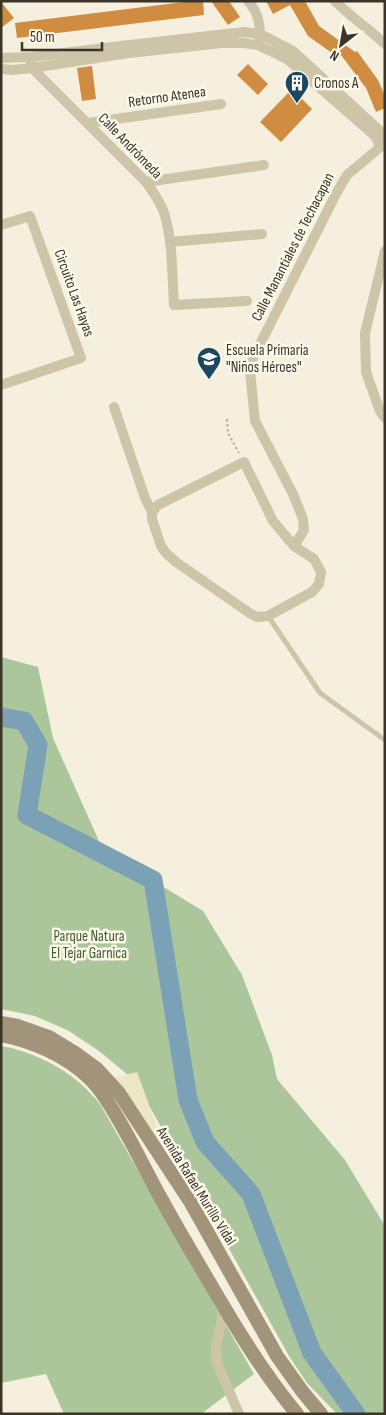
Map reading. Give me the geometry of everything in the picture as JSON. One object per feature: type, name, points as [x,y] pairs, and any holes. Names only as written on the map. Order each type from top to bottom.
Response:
[{"type":"main road","name":"Avenida Rafael Murillo Vidal","points":[[1,1023],[18,1026],[49,1037],[76,1053],[97,1069],[119,1094],[191,1203],[277,1356],[321,1414]]},
{"type":"main road","points":[[1,1035],[44,1048],[90,1078],[120,1122],[224,1309],[262,1367],[297,1414]]},
{"type":"street","points":[[248,1],[254,8],[258,20],[260,34],[258,45]]},
{"type":"street","points":[[335,1],[385,44]]},
{"type":"street","points":[[1,69],[13,70],[31,62],[129,45],[244,32],[260,34],[293,51],[380,131],[383,142]]},
{"type":"street","points":[[1,58],[31,62],[222,43],[258,45],[287,59],[383,142]]},
{"type":"street","name":"Calle Andrómeda","points":[[31,62],[146,182],[155,194],[165,215],[170,242],[174,305],[247,302]]},
{"type":"street","name":"Retorno Atenea","points":[[88,123],[222,104]]},
{"type":"street","name":"Calle Manantiales de Techacapan","points":[[294,546],[304,530],[303,520],[293,494],[255,421],[250,371],[252,360],[343,180],[383,142]]},
{"type":"street","points":[[146,182],[264,165]]},
{"type":"street","name":"Circuito Las Hayas","points":[[1,225],[30,216],[81,358],[1,385]]},
{"type":"street","points":[[170,242],[262,234]]},
{"type":"street","points":[[385,252],[364,333],[366,372],[380,411],[385,418]]},
{"type":"street","points":[[114,407],[145,498],[152,512],[152,519],[161,546],[176,562],[257,617],[268,616],[312,592],[319,584],[320,572],[314,559],[294,546],[273,521],[244,462],[158,505],[152,512]]},
{"type":"street","points":[[224,1309],[216,1348],[217,1363],[240,1414]]},
{"type":"lane","points":[[268,616],[320,693],[385,740]]},
{"type":"path","points":[[227,419],[228,433],[244,462]]},
{"type":"green space","name":"Parque Natura El Tejar Garnica","points":[[1,657],[38,667],[53,738],[103,850],[203,911],[242,975],[272,1055],[277,1079],[345,1160],[385,1226],[385,1414],[337,1414],[307,1383],[289,1356],[151,1109],[128,1075],[99,1051],[69,1031],[35,1016],[1,1009]]},
{"type":"green space","points":[[1,1046],[22,1051],[54,1065],[73,1077],[100,1104],[254,1374],[201,1414],[64,1414],[46,1374],[1,1383]]},
{"type":"shaded area","points":[[137,1072],[165,1149],[160,1150],[109,1079]]},
{"type":"building","points":[[203,1],[204,15],[17,38],[15,23]]},
{"type":"building","points":[[211,1],[229,1],[240,17],[228,25]]},
{"type":"building","points":[[266,1],[305,1],[319,26],[355,52],[357,51],[378,80],[385,96],[385,108],[376,112],[366,88],[341,55],[339,58],[308,36],[290,5],[273,14]]},
{"type":"building","points":[[1,2],[14,18],[1,28]]},
{"type":"building","points":[[248,64],[268,84],[258,95],[237,75]]},
{"type":"building","points":[[92,66],[96,99],[82,101],[77,68]]},
{"type":"building","points":[[292,89],[312,109],[281,142],[260,122]]},
{"type":"waterway","points":[[1,717],[24,721],[38,745],[27,815],[153,880],[188,1100],[205,1142],[251,1194],[312,1353],[356,1414]]},
{"type":"place","name":"Cronos A","points":[[297,104]]},
{"type":"place","name":"Escuela Primaria ''Niños Héroes''","points":[[209,380]]}]
